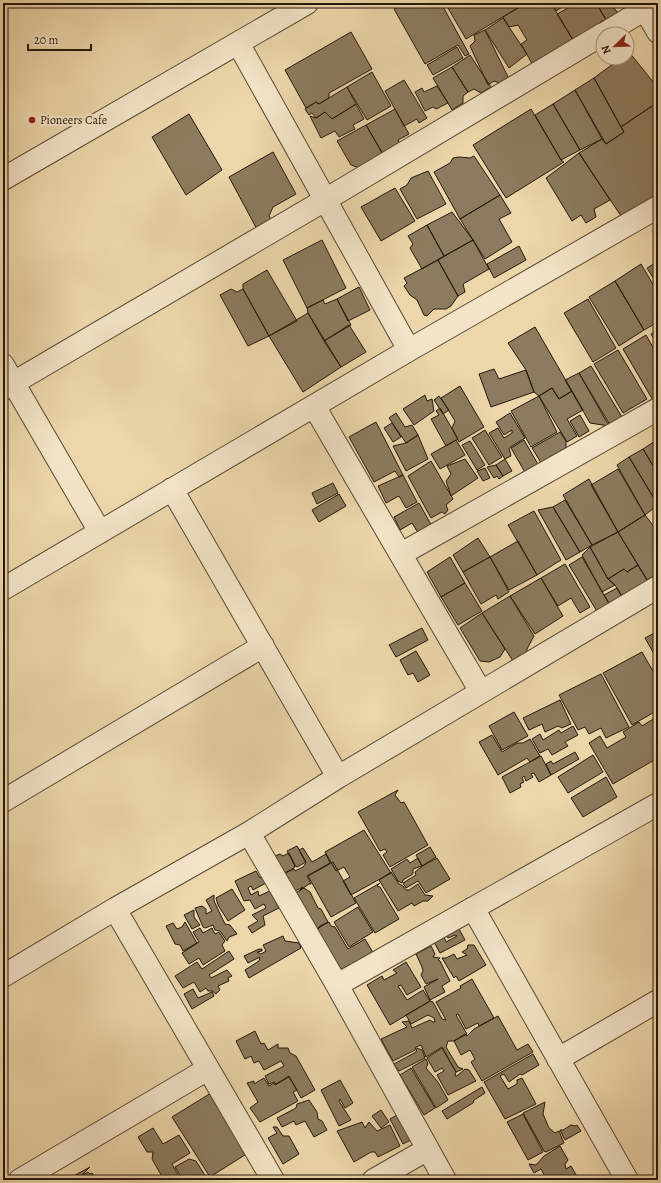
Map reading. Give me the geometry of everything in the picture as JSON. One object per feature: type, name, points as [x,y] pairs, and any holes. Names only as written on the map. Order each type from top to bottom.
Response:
[{"type":"street","points":[[3,180],[307,3]]},
{"type":"street","points":[[614,26],[643,6],[658,32]]},
{"type":"street","points":[[100,532],[6,379],[325,200],[595,39]]},
{"type":"street","points":[[238,43],[409,350]]},
{"type":"street","points":[[3,589],[409,350],[658,207]]},
{"type":"street","points":[[314,406],[481,692]]},
{"type":"street","points":[[401,554],[658,409]]},
{"type":"street","points":[[172,489],[338,777]]},
{"type":"street","points":[[3,976],[115,909],[249,833],[338,777],[658,587]]},
{"type":"street","points":[[3,801],[262,646]]},
{"type":"street","points":[[337,985],[658,804]]},
{"type":"street","points":[[249,833],[337,985],[445,1180]]},
{"type":"street","points":[[473,908],[627,1180]]},
{"type":"street","points":[[115,909],[272,1180]]},
{"type":"street","points":[[558,1059],[658,1002]]},
{"type":"street","points":[[20,1180],[208,1069]]},
{"type":"street","points":[[374,1180],[428,1149]]},
{"type":"building","points":[[405,3],[441,3],[469,54],[465,56],[458,45],[425,64],[394,9]]},
{"type":"building","points":[[445,3],[526,3],[466,39]]},
{"type":"building","points":[[526,3],[551,3],[576,45],[564,46],[543,57],[535,69],[521,44],[527,40],[518,25],[509,27],[503,17]]},
{"type":"building","points":[[551,3],[596,3],[607,21],[601,21],[601,25],[595,26],[595,29],[581,37],[577,36],[576,45],[557,14],[570,7],[567,4],[556,11]]},
{"type":"building","points":[[596,3],[611,3],[616,11],[625,16],[609,25]]},
{"type":"building","points":[[503,18],[527,54],[509,68],[485,30]]},
{"type":"building","points":[[485,30],[509,79],[500,83],[494,81],[488,85],[470,46],[475,41],[474,35]]},
{"type":"building","points":[[351,32],[372,69],[329,93],[329,98],[319,104],[316,102],[306,108],[285,70]]},
{"type":"building","points":[[457,47],[463,58],[433,75],[427,65]]},
{"type":"building","points":[[470,55],[491,87],[481,93],[474,89],[468,92],[452,67]]},
{"type":"building","points":[[635,59],[658,88],[658,102],[621,127],[594,78],[610,66],[635,66]]},
{"type":"building","points":[[452,67],[468,92],[463,96],[463,103],[452,110],[433,78]]},
{"type":"building","points":[[372,72],[391,106],[367,120],[347,87]]},
{"type":"building","points":[[594,78],[624,132],[606,144],[575,90]]},
{"type":"building","points":[[404,80],[427,118],[419,123],[417,119],[404,126],[385,91]]},
{"type":"building","points":[[437,86],[448,103],[436,109],[433,107],[425,111],[415,92],[422,88],[424,92]]},
{"type":"building","points":[[347,87],[356,104],[332,119],[325,112],[316,118],[312,113],[309,115],[305,109],[316,102],[319,104]]},
{"type":"building","points":[[575,90],[602,139],[580,150],[553,104]]},
{"type":"building","points":[[658,102],[658,196],[623,219],[579,153],[602,139],[606,144],[624,132],[621,127]]},
{"type":"building","points":[[356,104],[364,119],[353,125],[355,129],[339,137],[335,131],[321,138],[310,116],[316,118],[325,112],[332,119]]},
{"type":"building","points":[[553,104],[580,150],[561,160],[535,115]]},
{"type":"building","points":[[395,109],[409,134],[398,140],[401,147],[384,156],[366,125]]},
{"type":"building","points":[[531,109],[561,160],[564,162],[506,198],[473,145]]},
{"type":"building","points":[[189,114],[222,170],[186,195],[152,137]]},
{"type":"building","points":[[366,125],[384,156],[362,169],[351,165],[337,141]]},
{"type":"building","points":[[273,152],[296,194],[273,207],[269,216],[274,224],[259,233],[229,177]]},
{"type":"building","points":[[579,153],[610,200],[594,209],[596,217],[586,223],[581,215],[572,221],[546,178]]},
{"type":"building","points":[[474,156],[500,195],[460,219],[434,172],[450,163],[453,158],[470,158]]},
{"type":"building","points":[[428,171],[446,204],[417,219],[400,189],[407,185],[411,178]]},
{"type":"building","points":[[395,188],[415,221],[381,241],[361,207]]},
{"type":"building","points":[[500,195],[511,213],[499,219],[512,242],[485,259],[460,219]]},
{"type":"building","points":[[452,212],[473,240],[444,256],[427,225]]},
{"type":"building","points":[[427,225],[444,256],[422,269],[410,248],[413,244],[408,236]]},
{"type":"building","points":[[322,240],[346,288],[307,308],[283,260]]},
{"type":"building","points":[[473,240],[489,269],[463,284],[465,292],[458,296],[438,260]]},
{"type":"building","points":[[519,246],[526,260],[494,278],[487,264]]},
{"type":"building","points":[[438,260],[458,296],[451,306],[446,309],[434,309],[427,316],[424,315],[417,300],[410,295],[404,286],[407,283],[404,278]]},
{"type":"building","points":[[658,262],[658,286],[647,268]]},
{"type":"building","points":[[641,264],[658,293],[658,322],[644,330],[615,281]]},
{"type":"building","points":[[267,270],[297,321],[269,336],[243,289],[243,284]]},
{"type":"building","points":[[615,281],[644,330],[619,346],[589,297]]},
{"type":"building","points":[[359,287],[370,310],[348,321],[337,299]]},
{"type":"building","points":[[231,289],[237,292],[243,289],[269,336],[248,346],[220,295]]},
{"type":"building","points":[[337,299],[351,325],[324,341],[308,313],[307,308],[323,300],[325,304]]},
{"type":"building","points":[[588,299],[616,348],[593,362],[564,313]]},
{"type":"building","points":[[308,313],[341,367],[303,392],[269,336]]},
{"type":"building","points":[[349,325],[366,352],[341,367],[324,341]]},
{"type":"building","points":[[535,327],[572,391],[559,399],[552,388],[539,396],[534,392],[526,370],[508,343]]},
{"type":"building","points":[[658,330],[658,346],[651,334]]},
{"type":"building","points":[[646,335],[658,356],[658,400],[654,402],[623,349]]},
{"type":"building","points":[[618,350],[647,399],[623,413],[594,364]]},
{"type":"building","points":[[591,366],[622,417],[610,425],[579,373]]},
{"type":"building","points":[[494,369],[499,379],[526,370],[534,392],[491,407],[479,374]]},
{"type":"building","points":[[579,373],[609,426],[590,423],[565,380]]},
{"type":"building","points":[[460,386],[484,427],[459,442],[452,428],[455,421],[441,398]]},
{"type":"building","points":[[552,388],[559,399],[572,391],[583,410],[567,419],[577,436],[567,442],[539,396]]},
{"type":"building","points":[[425,395],[427,401],[432,399],[434,411],[414,425],[403,409]]},
{"type":"building","points":[[439,396],[449,410],[443,414],[434,400]]},
{"type":"building","points":[[539,396],[557,432],[531,447],[511,411]]},
{"type":"building","points":[[440,408],[458,439],[446,446],[431,419],[439,415],[436,411]]},
{"type":"building","points":[[396,413],[405,427],[412,425],[418,435],[406,443],[389,418]]},
{"type":"building","points":[[510,413],[525,438],[509,448],[511,456],[505,459],[489,433],[498,428],[504,438],[512,433],[512,430],[504,435],[496,422]]},
{"type":"building","points":[[580,415],[589,431],[579,437],[570,421]]},
{"type":"building","points":[[376,422],[403,475],[399,477],[395,471],[374,482],[349,437]]},
{"type":"building","points":[[392,423],[401,437],[393,442],[384,428]]},
{"type":"building","points":[[485,430],[502,457],[489,465],[472,438]]},
{"type":"building","points":[[560,432],[566,441],[566,452],[543,466],[532,448]]},
{"type":"building","points":[[418,435],[428,459],[406,471],[393,446],[406,443]]},
{"type":"building","points":[[658,439],[658,474],[643,449]]},
{"type":"building","points":[[456,440],[465,455],[440,469],[431,454]]},
{"type":"building","points":[[524,440],[539,466],[526,474],[511,448]]},
{"type":"building","points":[[470,441],[485,465],[477,470],[462,445]]},
{"type":"building","points":[[643,449],[658,474],[658,505],[629,457]]},
{"type":"building","points":[[629,457],[658,505],[645,515],[617,465]]},
{"type":"building","points":[[465,459],[478,478],[451,496],[446,481],[451,474],[447,466]]},
{"type":"building","points":[[505,459],[512,471],[503,476],[496,465]]},
{"type":"building","points":[[431,461],[453,499],[446,505],[448,510],[445,514],[442,512],[431,518],[408,476]]},
{"type":"building","points":[[496,465],[503,476],[499,479],[497,476],[494,478],[487,467]]},
{"type":"building","points":[[485,468],[490,478],[483,481],[477,471]]},
{"type":"building","points":[[618,469],[645,515],[618,532],[591,485]]},
{"type":"building","points":[[403,475],[417,502],[406,508],[399,496],[386,503],[378,486]]},
{"type":"building","points":[[589,479],[618,532],[592,545],[563,495]]},
{"type":"building","points":[[333,483],[338,493],[317,504],[312,493]]},
{"type":"building","points":[[339,494],[346,506],[319,522],[312,510]]},
{"type":"building","points":[[565,500],[592,545],[580,552],[553,507]]},
{"type":"building","points":[[419,503],[433,528],[420,536],[412,523],[400,530],[394,517]]},
{"type":"building","points":[[553,507],[580,552],[566,560],[538,510]]},
{"type":"building","points":[[534,511],[561,560],[537,575],[508,525]]},
{"type":"building","points":[[645,515],[658,532],[658,574],[647,580],[618,532]]},
{"type":"building","points":[[618,532],[638,565],[627,572],[624,569],[608,579],[590,547]]},
{"type":"building","points":[[478,538],[490,557],[463,572],[453,555]]},
{"type":"building","points":[[518,541],[537,575],[509,590],[490,557]]},
{"type":"building","points":[[590,547],[608,579],[615,585],[602,592],[582,555]]},
{"type":"building","points":[[450,557],[465,583],[441,597],[427,572]]},
{"type":"building","points":[[490,557],[509,592],[498,599],[496,595],[481,604],[463,572]]},
{"type":"building","points":[[582,557],[610,605],[598,613],[569,565]]},
{"type":"building","points":[[565,564],[590,607],[580,613],[571,598],[558,606],[541,578]]},
{"type":"building","points":[[638,565],[650,585],[625,601],[615,585],[608,579],[624,569],[627,572]]},
{"type":"building","points":[[541,578],[563,616],[535,634],[510,596]]},
{"type":"building","points":[[465,583],[482,611],[458,625],[441,597]]},
{"type":"building","points":[[617,588],[625,603],[613,610],[604,595]]},
{"type":"building","points":[[510,596],[534,636],[527,649],[527,656],[515,664],[482,613]]},
{"type":"building","points":[[482,613],[505,649],[500,657],[489,662],[480,661],[460,628]]},
{"type":"building","points":[[422,628],[428,640],[396,657],[389,645]]},
{"type":"building","points":[[658,631],[658,659],[657,659],[645,638]]},
{"type":"building","points":[[416,651],[430,675],[418,682],[413,673],[408,675],[400,660]]},
{"type":"building","points":[[642,652],[658,680],[658,710],[632,725],[603,673]]},
{"type":"building","points":[[601,674],[629,727],[606,738],[601,728],[589,734],[585,727],[578,730],[559,695]]},
{"type":"building","points":[[560,700],[571,724],[562,728],[558,726],[545,732],[542,724],[529,730],[523,718]]},
{"type":"building","points":[[514,712],[528,736],[502,750],[489,726]]},
{"type":"building","points":[[655,718],[658,723],[658,763],[656,759],[613,784],[589,743],[600,736],[607,748],[626,737],[623,732],[639,722],[642,726]]},
{"type":"building","points":[[573,726],[578,735],[565,742],[568,746],[552,755],[548,749],[540,753],[532,739],[540,734],[543,740],[559,730],[561,733]]},
{"type":"building","points":[[492,735],[502,752],[517,743],[523,743],[530,739],[540,756],[530,762],[527,758],[498,775],[479,742]]},
{"type":"building","points":[[575,752],[579,759],[551,775],[546,764],[551,761],[553,764]]},
{"type":"building","points":[[593,755],[603,772],[568,793],[558,777]]},
{"type":"building","points":[[541,756],[551,775],[539,782],[534,773],[531,774],[533,777],[526,781],[524,776],[522,778],[524,782],[520,784],[521,787],[510,793],[502,777]]},
{"type":"building","points":[[606,777],[617,797],[583,817],[571,798]]},
{"type":"building","points":[[398,790],[395,795],[401,803],[404,802],[428,845],[390,867],[383,855],[387,852],[385,849],[380,851],[358,812]]},
{"type":"building","points":[[364,830],[391,873],[351,895],[343,881],[350,877],[344,867],[336,871],[325,852]]},
{"type":"building","points":[[297,846],[306,862],[297,867],[287,851]]},
{"type":"building","points":[[430,847],[436,857],[422,866],[416,855]]},
{"type":"building","points":[[303,848],[312,862],[326,854],[330,863],[307,876],[311,884],[299,891],[303,887],[293,892],[283,874],[303,867],[306,863],[299,850]]},
{"type":"building","points":[[289,853],[295,865],[294,868],[283,874],[275,856],[280,854],[283,856]]},
{"type":"building","points":[[418,858],[422,866],[413,869],[413,874],[403,880],[402,883],[398,881],[391,869],[407,859],[410,863]]},
{"type":"building","points":[[437,858],[450,879],[426,893],[418,881],[406,888],[403,883],[416,875],[415,872],[424,865]]},
{"type":"building","points":[[333,862],[356,903],[331,917],[308,876]]},
{"type":"building","points":[[256,871],[260,878],[263,876],[266,883],[253,890],[251,886],[248,888],[251,895],[258,891],[259,896],[270,891],[279,908],[263,916],[265,925],[252,933],[248,927],[258,921],[252,915],[266,908],[264,904],[255,909],[250,900],[244,901],[235,881]]},
{"type":"building","points":[[391,872],[399,884],[406,890],[409,890],[418,884],[425,895],[433,896],[428,901],[423,901],[414,906],[412,903],[398,911],[379,880]]},
{"type":"building","points":[[380,883],[377,886],[380,887],[399,919],[375,933],[354,898]]},
{"type":"building","points":[[304,888],[310,892],[318,908],[321,909],[328,922],[317,929],[294,894]]},
{"type":"building","points":[[232,889],[245,910],[228,921],[218,905],[216,898]]},
{"type":"building","points":[[214,895],[214,901],[225,924],[230,925],[237,934],[229,937],[227,941],[220,931],[215,930],[213,925],[205,928],[203,927],[195,908],[202,906],[206,909],[206,914],[212,911],[206,900]]},
{"type":"building","points":[[358,907],[373,932],[349,947],[334,922]]},
{"type":"building","points":[[194,910],[194,917],[200,925],[192,929],[184,915]]},
{"type":"building","points":[[185,922],[197,943],[183,951],[180,945],[175,944],[166,926],[173,923],[177,929],[182,927]]},
{"type":"building","points":[[329,922],[331,926],[335,927],[348,949],[365,939],[375,956],[343,975],[317,930],[320,926]]},
{"type":"building","points":[[458,927],[465,940],[440,953],[434,942],[444,937],[446,942],[457,936],[455,935],[448,938],[445,931]]},
{"type":"building","points":[[200,928],[203,933],[212,928],[215,934],[219,932],[225,941],[222,945],[225,951],[203,965],[199,958],[189,964],[182,953],[199,942],[193,932]]},
{"type":"building","points":[[283,936],[285,941],[299,943],[301,948],[249,978],[245,970],[259,961],[260,957],[248,963],[244,956],[259,949],[262,949],[262,951],[257,952],[261,954],[266,951],[263,945]]},
{"type":"building","points":[[468,945],[474,945],[486,965],[459,981],[456,976],[454,978],[442,958],[446,958],[454,954],[457,959],[467,955],[462,952],[467,949]]},
{"type":"building","points":[[431,946],[435,954],[433,957],[440,958],[438,960],[440,961],[450,981],[442,986],[445,992],[430,1000],[424,987],[438,979],[426,984],[421,975],[423,971],[416,954]]},
{"type":"building","points":[[229,951],[234,959],[209,975],[211,978],[227,970],[232,976],[228,978],[229,981],[218,986],[220,990],[216,994],[212,991],[208,991],[206,988],[200,992],[194,982],[183,988],[175,976],[197,962],[202,969]]},
{"type":"building","points":[[406,962],[421,987],[407,995],[401,985],[398,986],[407,1000],[423,990],[430,1001],[390,1025],[367,985],[382,976],[384,980],[397,973],[393,970]]},
{"type":"building","points":[[472,979],[494,1018],[479,1026],[478,1023],[466,1029],[458,1014],[456,1015],[467,1034],[454,1041],[448,1041],[446,1047],[458,1067],[463,1069],[456,1072],[442,1047],[426,1057],[421,1045],[416,1047],[415,1050],[393,1061],[381,1039],[407,1027],[402,1022],[409,1021],[412,1028],[430,1020],[435,1022],[434,1018],[428,1015],[411,1024],[406,1015],[430,1001],[433,1002],[442,1019],[446,1020],[436,1002],[461,988],[460,986]]},
{"type":"building","points":[[193,989],[198,998],[212,992],[214,996],[192,1009],[184,994]]},
{"type":"building","points":[[498,1016],[517,1050],[528,1044],[533,1052],[482,1081],[471,1062],[475,1059],[470,1050],[461,1055],[454,1041],[465,1034],[467,1036],[474,1029]]},
{"type":"building","points":[[255,1031],[261,1044],[264,1043],[268,1050],[278,1044],[278,1048],[288,1048],[290,1053],[296,1056],[315,1090],[301,1098],[289,1076],[276,1084],[274,1082],[269,1084],[265,1076],[284,1066],[281,1061],[264,1070],[259,1061],[254,1063],[251,1056],[245,1059],[236,1041]]},
{"type":"building","points":[[417,1048],[422,1050],[425,1058],[399,1071],[394,1064],[416,1052]]},
{"type":"building","points":[[442,1048],[456,1072],[455,1076],[465,1069],[469,1070],[476,1081],[448,1095],[437,1075],[444,1071],[442,1068],[435,1072],[427,1058]]},
{"type":"building","points":[[533,1054],[539,1065],[522,1075],[520,1074],[509,1082],[504,1074],[500,1076],[508,1089],[517,1084],[517,1080],[522,1078],[536,1104],[505,1119],[484,1082]]},
{"type":"building","points":[[426,1059],[428,1064],[426,1068],[438,1082],[448,1100],[436,1108],[412,1067]]},
{"type":"building","points":[[411,1068],[435,1108],[424,1115],[400,1075]]},
{"type":"building","points":[[289,1077],[297,1090],[293,1092],[298,1101],[260,1122],[250,1108],[258,1102],[247,1083],[254,1081],[254,1084],[264,1078],[269,1086],[274,1083],[275,1085]]},
{"type":"building","points":[[340,1080],[353,1103],[345,1108],[340,1099],[339,1101],[351,1120],[339,1126],[321,1090]]},
{"type":"building","points":[[482,1087],[485,1093],[474,1100],[473,1103],[447,1119],[442,1111]]},
{"type":"building","points":[[211,1093],[248,1153],[210,1177],[172,1117]]},
{"type":"building","points":[[309,1100],[317,1112],[318,1119],[322,1121],[327,1130],[314,1137],[305,1121],[296,1125],[294,1121],[282,1127],[277,1118],[296,1108],[297,1104]]},
{"type":"building","points":[[545,1102],[543,1114],[549,1128],[555,1133],[559,1131],[564,1143],[546,1152],[544,1151],[523,1113]]},
{"type":"building","points":[[381,1110],[389,1122],[381,1128],[372,1116]]},
{"type":"building","points":[[399,1114],[413,1139],[403,1144],[390,1119]]},
{"type":"building","points":[[523,1114],[543,1152],[528,1160],[507,1122]]},
{"type":"building","points":[[362,1122],[365,1128],[369,1122],[377,1131],[390,1125],[400,1146],[378,1157],[375,1152],[371,1152],[354,1162],[337,1131]]},
{"type":"building","points":[[571,1125],[577,1125],[581,1131],[565,1140],[560,1130],[563,1130]]},
{"type":"building","points":[[273,1127],[277,1127],[283,1136],[289,1136],[299,1154],[283,1164],[268,1138],[277,1133]]},
{"type":"building","points":[[153,1128],[163,1144],[179,1135],[190,1153],[172,1164],[181,1180],[164,1180],[152,1159],[153,1152],[147,1152],[138,1137]]},
{"type":"building","points":[[560,1146],[568,1160],[565,1164],[566,1169],[571,1166],[579,1180],[555,1180],[554,1178],[547,1180],[541,1169],[534,1173],[529,1164],[536,1165],[544,1156]]},
{"type":"building","points":[[189,1159],[196,1161],[206,1177],[201,1180],[183,1180],[175,1167]]},
{"type":"building","points":[[90,1167],[81,1176],[88,1172],[90,1174],[92,1173],[96,1180],[72,1180],[70,1178]]},
{"type":"place","name":"Pioneers Cafe","points":[[32,120]]}]
